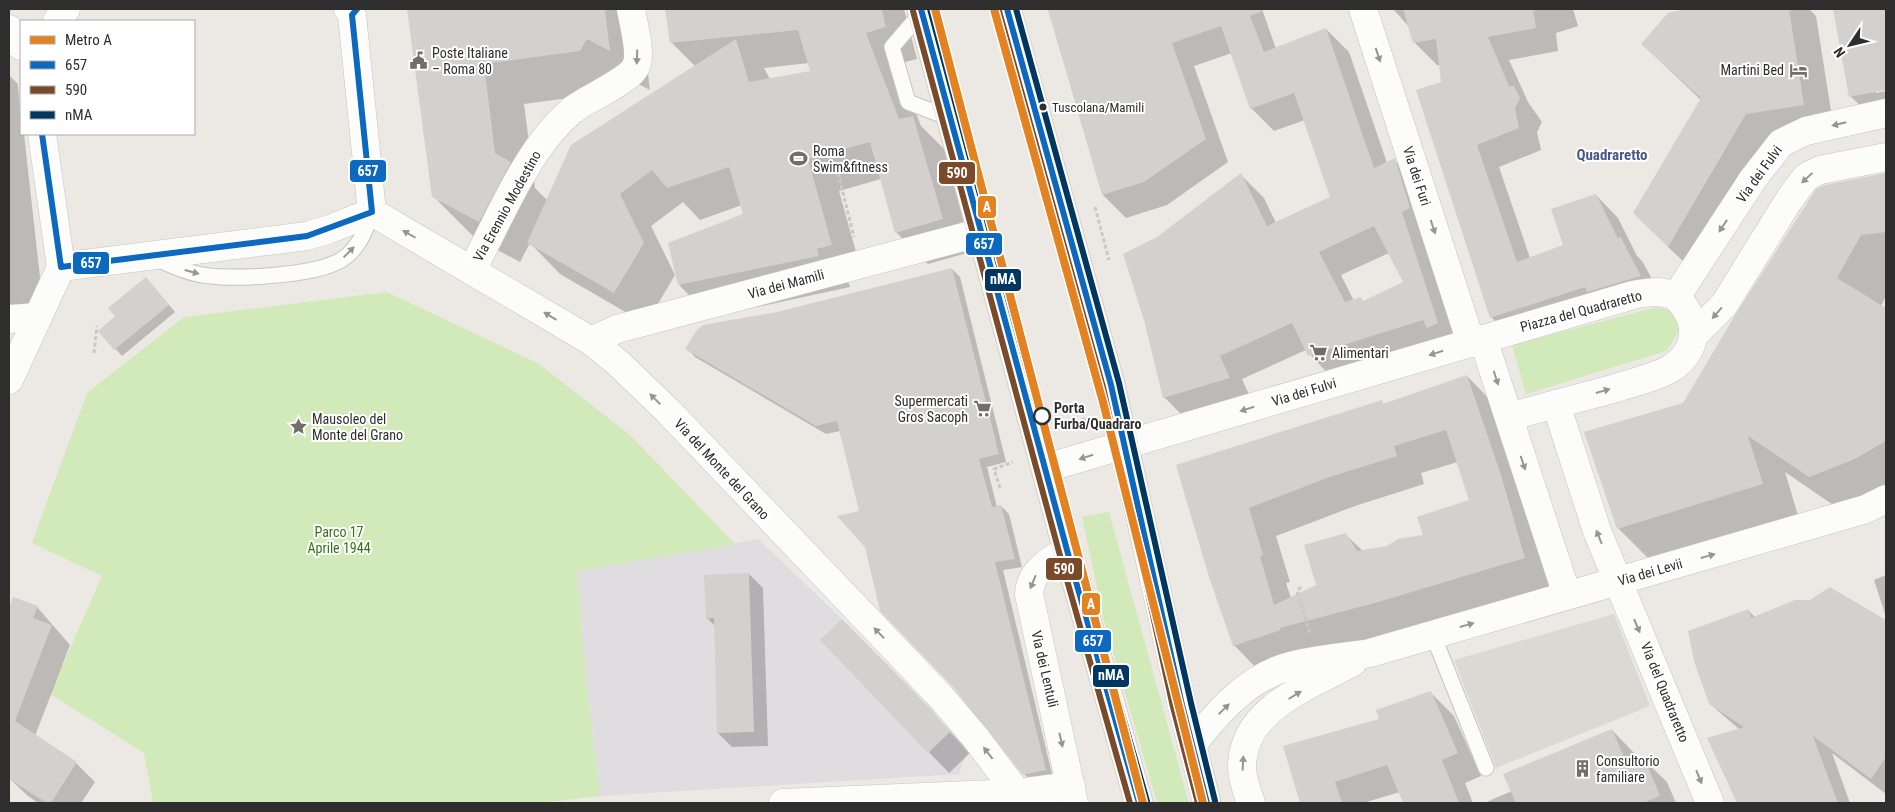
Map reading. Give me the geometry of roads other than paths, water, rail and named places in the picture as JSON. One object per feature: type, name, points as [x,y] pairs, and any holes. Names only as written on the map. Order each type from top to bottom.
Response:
[{"type":"main road","points":[[1007,9],[1111,385],[1192,745],[1207,803]]},
{"type":"main road","points":[[922,11],[1067,550],[1140,803]]},
{"type":"street","points":[[58,20],[66,9]]},
{"type":"street","name":"Via Erennio Modestino","points":[[472,270],[528,163],[546,137],[572,110],[628,76],[636,66],[638,53],[631,9]]},
{"type":"street","name":"Via dei Furi","points":[[1363,9],[1477,341]]},
{"type":"street","points":[[61,267],[147,254],[307,236],[330,230],[372,212],[352,11]]},
{"type":"street","points":[[9,30],[20,45]]},
{"type":"street","name":"Via dei Fulvi","points":[[1676,297],[1753,180],[1781,143],[1806,131],[1886,113]]},
{"type":"street","points":[[9,380],[61,267],[42,135]]},
{"type":"street","points":[[1509,417],[1662,373],[1671,368],[1685,355],[1695,334],[1724,305],[1789,200],[1806,177],[1820,170],[1886,157]]},
{"type":"street","name":"Via del Monte del Grano","points":[[372,212],[591,341],[618,363],[668,411],[941,697],[975,737],[1011,798]]},
{"type":"street","name":"Via dei Mamili","points":[[591,341],[617,329],[982,232]]},
{"type":"street","name":"Piazza del Quadraretto","points":[[1477,341],[1642,293],[1659,292],[1676,297]]},
{"type":"street","points":[[1676,297],[1690,317],[1695,334]]},
{"type":"street","points":[[9,319],[38,317]]},
{"type":"street","points":[[1477,341],[1509,417],[1567,595]]},
{"type":"street","name":"Via dei Fulvi","points":[[1046,468],[1477,341]]},
{"type":"street","points":[[1556,404],[1592,516],[1618,582]]},
{"type":"street","name":"Via dei Levii","points":[[1192,745],[1210,722],[1240,693],[1270,673],[1290,666],[1370,653],[1880,505]]},
{"type":"street","name":"Via dei Lentuli","points":[[1067,550],[1038,570],[1030,586],[1029,594],[1072,794]]},
{"type":"street","name":"Via del Quadraretto","points":[[1618,582],[1710,803]]},
{"type":"street","name":"Via dei Levii","points":[[1251,803],[1242,768],[1248,738],[1256,724],[1270,710],[1297,693],[1370,653]]},
{"type":"street","points":[[783,803],[1011,798],[1072,794]]},
{"type":"lane","points":[[922,11],[892,47],[908,102],[952,120]]},
{"type":"lane","points":[[1433,635],[1486,768]]},
{"type":"metro line","name":"A","points":[[935,9],[1143,803]]},
{"type":"metro line","name":"A","points":[[994,9],[1103,402],[1203,803]]},
{"type":"place","name":"Poste Italiane – Roma 80","points":[[418,61]]},
{"type":"place","name":"Martini Bed","points":[[1798,70]]},
{"type":"place","name":"Tuscolana/Mamili","points":[[1043,107]]},
{"type":"place","name":"Roma Swim&fitness","points":[[799,159]]},
{"type":"place","name":"Alimentari","points":[[1318,353]]},
{"type":"place","name":"Supermercati Gros Sacoph","points":[[982,409]]},
{"type":"place","name":"Porta Furba/Quadraro","points":[[1042,416]]},
{"type":"place","name":"Mausoleo del Monte del Grano","points":[[298,427]]},
{"type":"place","name":"Consultorio familiare","points":[[1582,769]]},
{"type":"district","name":"Quadraretto","points":[[1612,155]]},
{"type":"park label","name":"Parco 17 Aprile 1944","points":[[339,540]]}]
